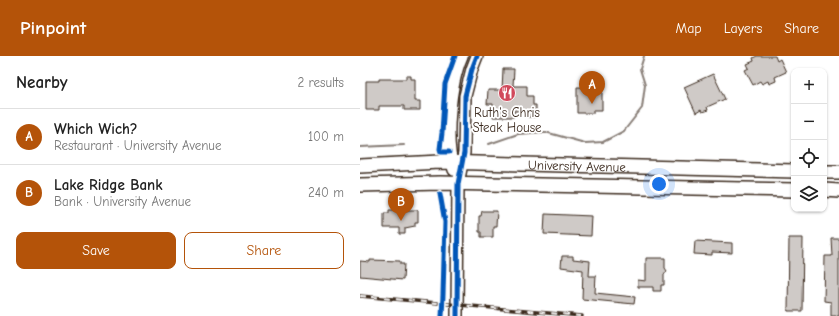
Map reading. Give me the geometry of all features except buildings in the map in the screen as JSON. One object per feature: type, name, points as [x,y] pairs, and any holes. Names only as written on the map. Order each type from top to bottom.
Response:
[{"type":"main road","name":"University Avenue","points":[[360,166],[409,162],[791,171]]},
{"type":"main road","points":[[827,172],[839,172]]},
{"type":"main road","name":"University Avenue","points":[[360,186],[458,184],[791,190]]},
{"type":"main road","points":[[827,190],[839,191]]},
{"type":"street","points":[[457,316],[457,163],[449,152],[451,103],[454,80],[462,56]]},
{"type":"street","points":[[457,163],[464,153],[465,96],[477,56]]},
{"type":"waterway","points":[[489,144],[518,134],[545,132],[585,143],[603,142],[624,131],[642,108],[645,85],[640,69],[644,56]]},
{"type":"waterway","points":[[360,147],[404,145]]},
{"type":"railway","points":[[360,296],[582,316]]},
{"type":"cycle path","points":[[449,152],[441,152],[440,149],[445,84],[455,56]]},
{"type":"cycle path","points":[[457,316],[458,184],[464,153],[465,96],[477,56]]},
{"type":"cycle path","points":[[440,194],[445,222],[442,316]]},
{"type":"place","name":"Ruth's Chris Steak House","points":[[507,93]]},
{"type":"place","name":"Which Wich?","points":[[592,104]]},
{"type":"place","name":"Lake Ridge Bank","points":[[401,221]]}]
